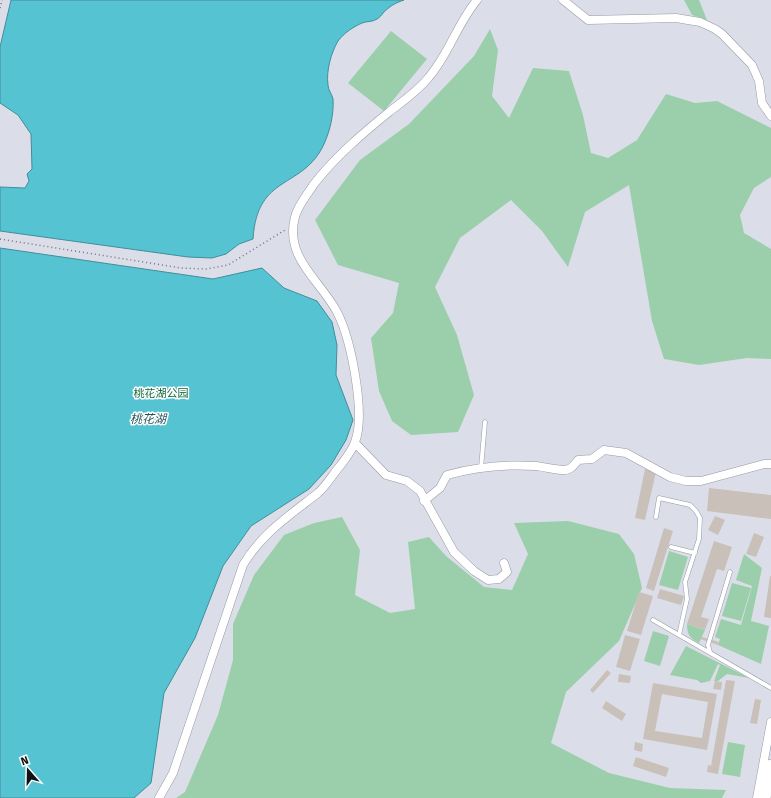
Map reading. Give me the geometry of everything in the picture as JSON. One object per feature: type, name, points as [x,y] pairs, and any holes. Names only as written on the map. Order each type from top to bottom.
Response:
[{"type":"main road","points":[[765,798],[771,765]]},
{"type":"street","points":[[159,798],[173,773],[243,565],[251,552],[277,524],[319,492],[350,453],[355,443],[359,425],[356,382],[345,330],[332,303],[301,262],[295,248],[293,233],[295,217],[301,203],[330,163],[356,138],[428,79],[443,58],[465,15],[476,0]]},
{"type":"street","points":[[563,0],[588,20],[676,18],[696,21],[715,29],[722,34],[752,65],[759,81],[762,103],[771,116]]},
{"type":"street","points":[[355,443],[386,475],[407,481],[420,490],[424,501],[454,552],[474,572],[488,580],[499,579],[507,572],[504,563]]},
{"type":"street","points":[[424,501],[440,488],[447,475],[481,468],[537,466],[565,470],[572,468],[578,460],[592,459],[604,450],[626,453],[670,477],[686,481],[701,481],[764,464],[771,464]]},
{"type":"street","points":[[756,798],[771,722]]},
{"type":"lane","points":[[481,468],[485,422]]},
{"type":"lane","points":[[656,517],[659,498],[690,505],[700,518],[699,539],[685,582],[687,599],[679,635]]},
{"type":"lane","points":[[671,547],[695,553]]},
{"type":"lane","points":[[710,652],[708,645],[730,572]]},
{"type":"lane","points":[[653,620],[771,688]]},
{"type":"path","points":[[0,8],[2,0]]},
{"type":"path","points":[[0,239],[182,268],[206,269],[228,265],[261,243],[277,235],[282,230],[288,230],[293,233]]},
{"type":"green space","points":[[684,0],[699,0],[707,20],[692,15]]},
{"type":"green space","points":[[490,29],[498,50],[492,96],[509,118],[533,68],[569,71],[583,115],[591,153],[608,158],[637,140],[666,94],[695,103],[717,101],[771,128],[771,177],[754,188],[740,215],[744,233],[771,249],[771,359],[747,358],[699,365],[664,359],[652,321],[629,185],[585,212],[568,267],[542,231],[511,200],[460,238],[435,287],[457,335],[474,395],[458,432],[411,435],[392,421],[379,391],[371,338],[393,313],[399,283],[338,265],[315,220],[360,160],[409,124],[474,56]]},
{"type":"green space","points":[[391,31],[427,59],[384,111],[348,83]]},
{"type":"green space","points":[[342,517],[360,550],[355,595],[390,613],[415,609],[408,542],[429,537],[446,556],[484,587],[512,590],[528,554],[514,523],[568,521],[619,534],[634,554],[642,588],[619,641],[566,692],[551,743],[609,773],[670,788],[726,790],[722,798],[176,798],[185,792],[218,715],[233,660],[233,624],[254,575],[284,535],[314,523]]},
{"type":"green space","points":[[669,551],[688,557],[678,590],[659,585]]},
{"type":"green space","points":[[744,554],[762,568],[751,621],[769,626],[761,664],[718,645],[720,639],[715,637],[721,619],[741,625],[752,586],[736,580]]},
{"type":"green space","points":[[732,583],[751,588],[741,621],[722,616]]},
{"type":"green space","points":[[687,624],[705,630],[699,643],[690,636]]},
{"type":"green space","points":[[653,631],[669,636],[660,666],[644,661]]},
{"type":"green space","points":[[686,646],[749,678],[727,674],[718,681],[714,681],[720,665],[718,664],[710,681],[701,683],[697,680],[670,675]]},
{"type":"green space","points":[[728,742],[745,745],[740,777],[722,774]]},
{"type":"water","points":[[11,0],[404,0],[390,7],[375,20],[362,23],[352,28],[338,41],[333,51],[328,68],[328,87],[333,99],[333,111],[330,128],[324,144],[315,159],[305,169],[272,192],[263,203],[256,218],[253,239],[239,244],[226,254],[212,258],[188,257],[0,231],[0,187],[25,188],[29,181],[27,174],[32,169],[31,134],[18,115],[0,103],[0,47]]},
{"type":"water","name":"桃花湖","points":[[0,248],[213,279],[262,268],[284,288],[317,301],[332,322],[337,345],[336,375],[353,420],[346,440],[331,465],[309,489],[251,526],[223,566],[195,638],[164,693],[151,783],[134,798],[0,798]]},
{"type":"building","points":[[645,469],[656,472],[645,520],[635,518]]},
{"type":"building","points":[[709,488],[771,495],[771,519],[707,511]]},
{"type":"building","points":[[715,516],[725,520],[718,535],[708,530]]},
{"type":"building","points":[[664,528],[673,531],[654,591],[646,588]]},
{"type":"building","points":[[754,533],[764,537],[756,557],[746,554]]},
{"type":"building","points":[[714,541],[732,547],[724,571],[717,569],[701,617],[709,619],[705,630],[687,624]]},
{"type":"building","points":[[771,576],[771,618],[764,617]]},
{"type":"building","points":[[660,589],[684,596],[681,605],[657,598]]},
{"type":"building","points":[[639,592],[653,596],[641,635],[627,631]]},
{"type":"building","points":[[625,635],[640,639],[630,671],[616,667]]},
{"type":"building","points":[[702,637],[719,642],[718,645],[700,639]]},
{"type":"building","points":[[607,670],[611,673],[593,693],[590,690]]},
{"type":"building","points":[[619,674],[631,676],[630,683],[618,682]]},
{"type":"building","points":[[726,680],[735,681],[718,774],[707,772],[708,765],[711,766]]},
{"type":"building","points":[[715,681],[722,682],[721,690],[713,689]]},
{"type":"building","points":[[653,683],[717,694],[707,750],[643,739]],"holes":[[[662,694],[708,702],[702,738],[655,731]]]},
{"type":"building","points":[[755,699],[761,700],[757,724],[750,723]]},
{"type":"building","points":[[606,701],[626,714],[622,721],[602,708]]},
{"type":"building","points":[[635,742],[643,744],[642,752],[634,750]]},
{"type":"building","points":[[636,757],[669,768],[666,777],[633,766]]},
{"type":"park label","name":"桃花湖公园","points":[[161,393]]}]
